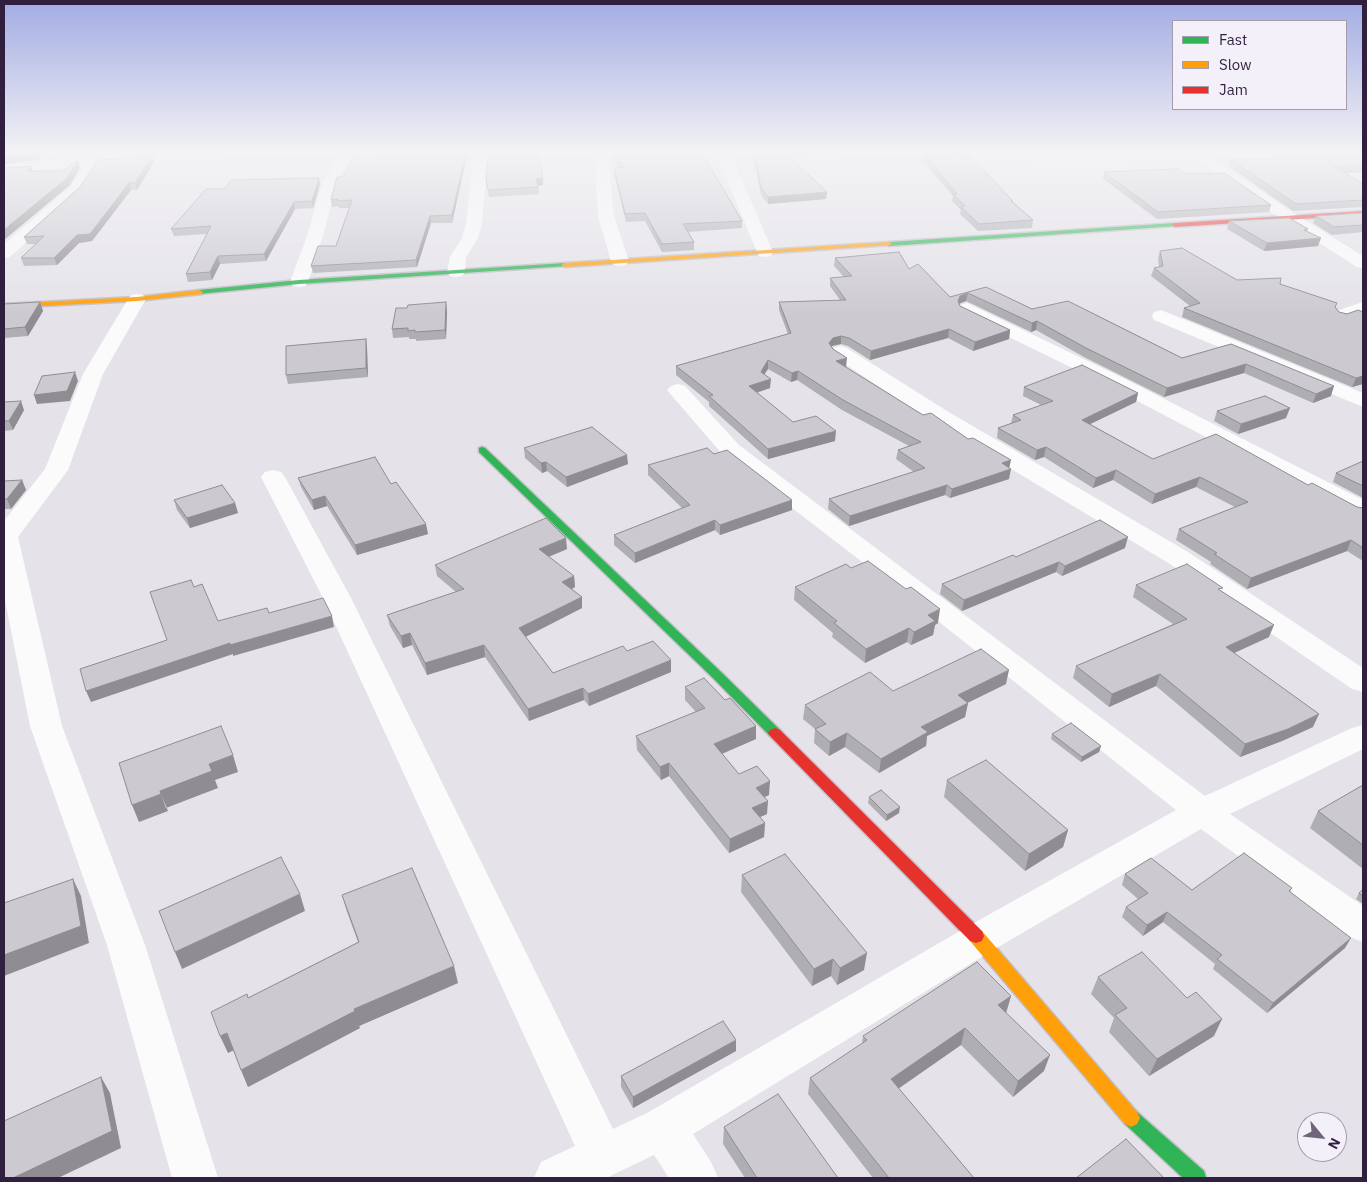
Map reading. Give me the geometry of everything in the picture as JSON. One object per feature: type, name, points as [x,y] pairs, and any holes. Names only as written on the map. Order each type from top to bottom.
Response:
[{"type":"street","points":[[4,253],[57,206]]},
{"type":"street","points":[[299,282],[323,206]]},
{"type":"street","points":[[456,272],[458,257],[470,238],[476,206]]},
{"type":"street","points":[[605,206],[606,216],[620,261]]},
{"type":"street","points":[[745,206],[765,252]]},
{"type":"street","points":[[1273,206],[1363,263]]},
{"type":"street","points":[[4,306],[136,299],[299,282],[1363,213]]},
{"type":"street","points":[[136,299],[93,374],[56,470],[5,537],[46,726],[126,945],[196,1178]]},
{"type":"street","points":[[1343,315],[1363,308]]},
{"type":"street","points":[[967,309],[1114,381],[1363,510]]},
{"type":"street","points":[[1161,316],[1363,401]]},
{"type":"street","points":[[840,352],[939,416],[1179,558],[1363,682]]},
{"type":"street","points":[[678,390],[731,450],[914,588],[1202,812],[1363,926]]},
{"type":"street","points":[[482,450],[717,675],[979,939],[1133,1120],[1197,1178]]},
{"type":"street","points":[[273,477],[337,598],[603,1157]]},
{"type":"street","points":[[557,1178],[663,1128],[979,939],[1202,812],[1363,736]]},
{"type":"street","points":[[663,1128],[695,1178]]},
{"type":"building","points":[[4,206],[33,206],[4,230]]},
{"type":"building","points":[[59,206],[111,206],[90,234],[77,235],[54,258],[21,258],[44,236],[24,237]]},
{"type":"building","points":[[191,206],[292,206],[264,254],[218,256],[210,272],[186,274],[211,226],[171,229]]},
{"type":"building","points":[[350,206],[454,206],[452,215],[430,216],[416,260],[311,266],[318,246],[336,246]]},
{"type":"building","points":[[623,206],[733,206],[742,221],[683,224],[694,242],[662,244],[645,213],[625,214]]},
{"type":"building","points":[[1017,206],[1033,220],[979,224],[961,207]]},
{"type":"building","points":[[1150,206],[1252,206],[1158,212]]},
{"type":"building","points":[[1363,213],[1363,225],[1334,227],[1316,216]]},
{"type":"building","points":[[1289,218],[1308,229],[1304,230],[1321,238],[1267,243],[1229,221]]},
{"type":"building","points":[[1182,248],[1237,280],[1281,278],[1280,284],[1337,303],[1335,307],[1339,312],[1347,314],[1358,310],[1363,312],[1363,376],[1356,378],[1184,308],[1200,303],[1154,268],[1163,266],[1160,251]]},
{"type":"building","points":[[899,252],[909,269],[918,264],[950,297],[986,287],[1032,309],[1068,301],[1182,358],[1231,344],[1334,386],[1316,394],[1246,364],[1167,388],[1086,348],[1037,321],[1032,323],[968,293],[960,296],[958,301],[960,306],[1010,330],[975,342],[949,329],[871,351],[849,338],[841,336],[833,338],[829,343],[833,349],[847,358],[836,361],[923,415],[931,413],[968,439],[973,438],[1011,460],[1002,463],[1011,469],[952,489],[947,485],[850,516],[829,499],[925,468],[898,450],[921,442],[843,400],[798,371],[792,373],[768,360],[761,372],[771,379],[749,386],[793,422],[816,416],[836,431],[768,449],[709,396],[713,395],[676,366],[791,333],[779,302],[846,300],[830,278],[852,276],[835,258]]},
{"type":"building","points":[[40,302],[25,327],[4,329],[4,304]]},
{"type":"building","points":[[446,302],[445,330],[415,332],[415,330],[408,331],[408,328],[392,329],[396,308],[407,308],[408,305]]},
{"type":"building","points":[[366,339],[366,368],[286,375],[286,346]]},
{"type":"building","points":[[1082,365],[1138,393],[1082,420],[1153,459],[1216,434],[1308,485],[1312,483],[1357,507],[1363,508],[1363,548],[1351,540],[1251,578],[1214,554],[1217,553],[1179,529],[1248,502],[1200,477],[1155,494],[1116,470],[1096,478],[1046,447],[1037,450],[998,428],[1021,420],[1013,415],[1053,401],[1024,387]]},
{"type":"building","points":[[75,372],[67,391],[34,395],[42,376]]},
{"type":"building","points":[[1265,396],[1290,408],[1241,424],[1217,411]]},
{"type":"building","points":[[21,401],[9,421],[4,421],[4,402]]},
{"type":"building","points":[[592,427],[627,455],[566,477],[546,462],[541,463],[524,448]]},
{"type":"building","points":[[707,448],[714,454],[727,450],[792,500],[720,525],[715,520],[635,553],[614,535],[690,505],[648,465]]},
{"type":"building","points":[[375,457],[391,484],[396,482],[426,524],[355,545],[325,496],[312,500],[298,478]]},
{"type":"building","points":[[1363,461],[1363,486],[1336,473]]},
{"type":"building","points":[[22,480],[7,499],[4,499],[4,481]]},
{"type":"building","points":[[222,485],[235,503],[187,518],[174,500]]},
{"type":"building","points":[[546,518],[566,538],[539,549],[574,576],[562,582],[582,597],[519,628],[553,673],[623,646],[627,651],[653,641],[671,660],[588,694],[583,688],[528,709],[484,645],[425,663],[410,633],[401,636],[387,615],[464,589],[435,565]]},
{"type":"building","points":[[1100,520],[1128,537],[1065,566],[1059,562],[964,600],[942,584],[1013,555],[1016,557]]},
{"type":"building","points":[[868,561],[906,589],[911,587],[940,609],[928,615],[935,621],[914,632],[909,628],[866,649],[834,623],[837,621],[795,587],[846,564],[851,568]]},
{"type":"building","points":[[1187,564],[1223,588],[1218,589],[1274,625],[1226,647],[1319,714],[1288,729],[1245,744],[1160,674],[1112,694],[1076,666],[1187,619],[1136,585]]},
{"type":"building","points":[[191,580],[194,587],[202,584],[218,621],[267,608],[269,613],[323,598],[332,616],[230,645],[230,643],[86,691],[80,669],[167,640],[150,592]]},
{"type":"building","points":[[981,649],[1009,670],[958,695],[968,703],[921,727],[928,732],[881,759],[847,733],[830,742],[815,729],[826,724],[805,705],[870,672],[893,691]]},
{"type":"building","points":[[704,678],[725,700],[730,698],[756,726],[714,744],[739,774],[757,766],[770,781],[756,788],[768,801],[752,808],[765,823],[730,839],[669,763],[660,767],[636,736],[705,708],[685,687]]},
{"type":"building","points":[[1071,723],[1101,746],[1082,757],[1052,734]]},
{"type":"building","points":[[221,726],[233,755],[209,764],[212,771],[160,791],[161,794],[132,805],[119,763]]},
{"type":"building","points":[[986,760],[1068,830],[1029,854],[947,780]]},
{"type":"building","points":[[1363,785],[1363,845],[1318,811]]},
{"type":"building","points":[[881,790],[900,807],[887,815],[869,797]]},
{"type":"building","points":[[1244,853],[1292,888],[1289,891],[1351,938],[1273,1003],[1217,959],[1222,955],[1167,912],[1147,925],[1126,907],[1148,893],[1125,874],[1151,858],[1192,890]]},
{"type":"building","points":[[785,854],[867,953],[840,968],[833,959],[814,969],[742,875]]},
{"type":"building","points":[[281,857],[300,894],[175,952],[159,911]]},
{"type":"building","points":[[412,868],[454,966],[354,1009],[355,1011],[241,1070],[227,1033],[220,1036],[211,1012],[247,994],[248,998],[359,942],[342,895]]},
{"type":"building","points":[[73,879],[81,926],[4,955],[4,903]]},
{"type":"building","points":[[1142,952],[1187,998],[1196,992],[1222,1019],[1157,1059],[1115,1015],[1127,1008],[1098,977]]},
{"type":"building","points":[[977,962],[1011,996],[998,1005],[1050,1055],[1018,1081],[965,1028],[891,1079],[974,1178],[889,1178],[810,1078],[867,1040],[863,1036]]},
{"type":"building","points":[[723,1021],[736,1040],[633,1097],[621,1076]]},
{"type":"building","points":[[101,1077],[112,1131],[13,1178],[4,1178],[4,1121]]},
{"type":"building","points":[[778,1094],[838,1178],[757,1178],[724,1127]]},
{"type":"building","points":[[1126,1139],[1164,1178],[1076,1178]]},
{"type":"traffic: fast","points":[[889,244],[1175,225]]},
{"type":"traffic: fast","points":[[199,292],[299,282],[565,265]]},
{"type":"traffic: fast","points":[[482,450],[775,733]]},
{"type":"traffic: fast","points":[[1131,1118],[1197,1178]]},
{"type":"traffic: slow","points":[[565,265],[889,244]]},
{"type":"traffic: slow","points":[[4,306],[137,299],[199,292]]},
{"type":"traffic: slow","points":[[976,936],[1131,1118]]},
{"type":"traffic: jam","points":[[1175,225],[1363,213]]},
{"type":"traffic: jam","points":[[775,733],[976,936]]}]
